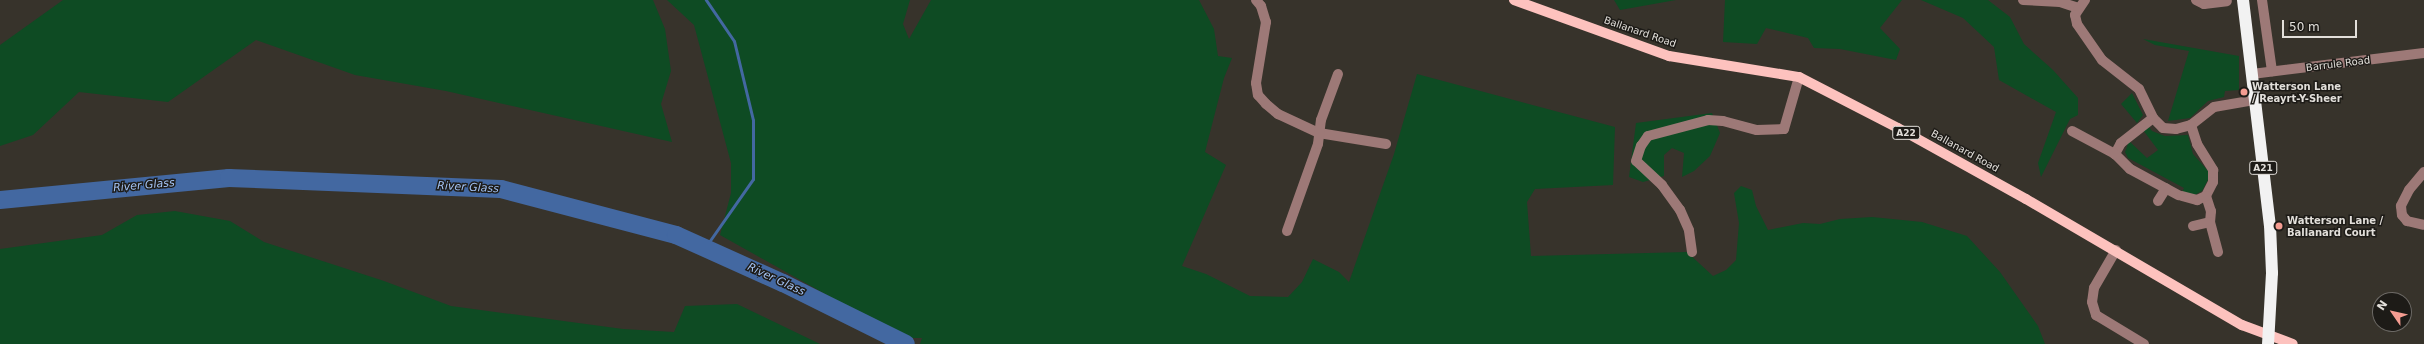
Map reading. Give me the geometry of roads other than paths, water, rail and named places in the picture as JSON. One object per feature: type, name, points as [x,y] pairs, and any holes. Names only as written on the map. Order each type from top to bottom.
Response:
[{"type":"highway","name":"A21","points":[[2243,0],[2270,225],[2272,273],[2269,340]]},
{"type":"main road","name":"Ballanard Road","points":[[1514,0],[1669,56],[1736,65],[1799,78],[1898,128],[2116,250],[2219,312],[2269,340],[2293,344]]},
{"type":"street","points":[[1256,0],[1262,6],[1266,22],[1256,83],[1258,95],[1278,114],[1319,133],[1386,144]]},
{"type":"street","points":[[2024,0],[2060,2],[2078,8]]},
{"type":"street","points":[[2085,0],[2078,8],[2075,15],[2077,24],[2102,60],[2139,89],[2153,118],[2163,128],[2169,129],[2191,125],[2214,107],[2255,100]]},
{"type":"street","points":[[2196,0],[2204,4],[2221,1]]},
{"type":"street","points":[[2262,0],[2272,71]]},
{"type":"street","name":"Barrule Road","points":[[2252,74],[2424,53]]},
{"type":"street","points":[[1287,232],[1318,144],[1321,120],[1338,74]]},
{"type":"street","points":[[1692,252],[1689,230],[1680,210],[1662,185],[1636,161],[1641,146],[1648,136],[1708,120],[1723,121],[1757,130],[1784,129],[1799,78]]},
{"type":"street","points":[[2115,154],[2121,143],[2153,118]]},
{"type":"street","points":[[2072,131],[2115,154],[2130,170],[2180,196],[2198,200],[2206,196],[2213,182],[2213,170],[2197,144],[2191,125]]},
{"type":"street","points":[[2424,172],[2409,190],[2401,206],[2402,215],[2407,221],[2424,225]]},
{"type":"street","points":[[2158,201],[2166,188]]},
{"type":"street","points":[[2206,196],[2211,211],[2210,222],[2218,252]]},
{"type":"street","points":[[2193,226],[2210,222]]},
{"type":"street","points":[[2116,250],[2094,288],[2092,302],[2096,315],[2144,344]]},
{"type":"waterway","points":[[704,249],[753,179],[753,120],[734,41],[706,0]]},
{"type":"waterway","name":"River Glass","points":[[0,200],[229,178],[501,189],[676,235],[783,283],[906,344]]},
{"type":"place","name":"Watterson Lane / Reayrt-Y-Sheer","points":[[2244,92]]},
{"type":"place","name":"Watterson Lane / Ballanard Court","points":[[2279,226]]}]
